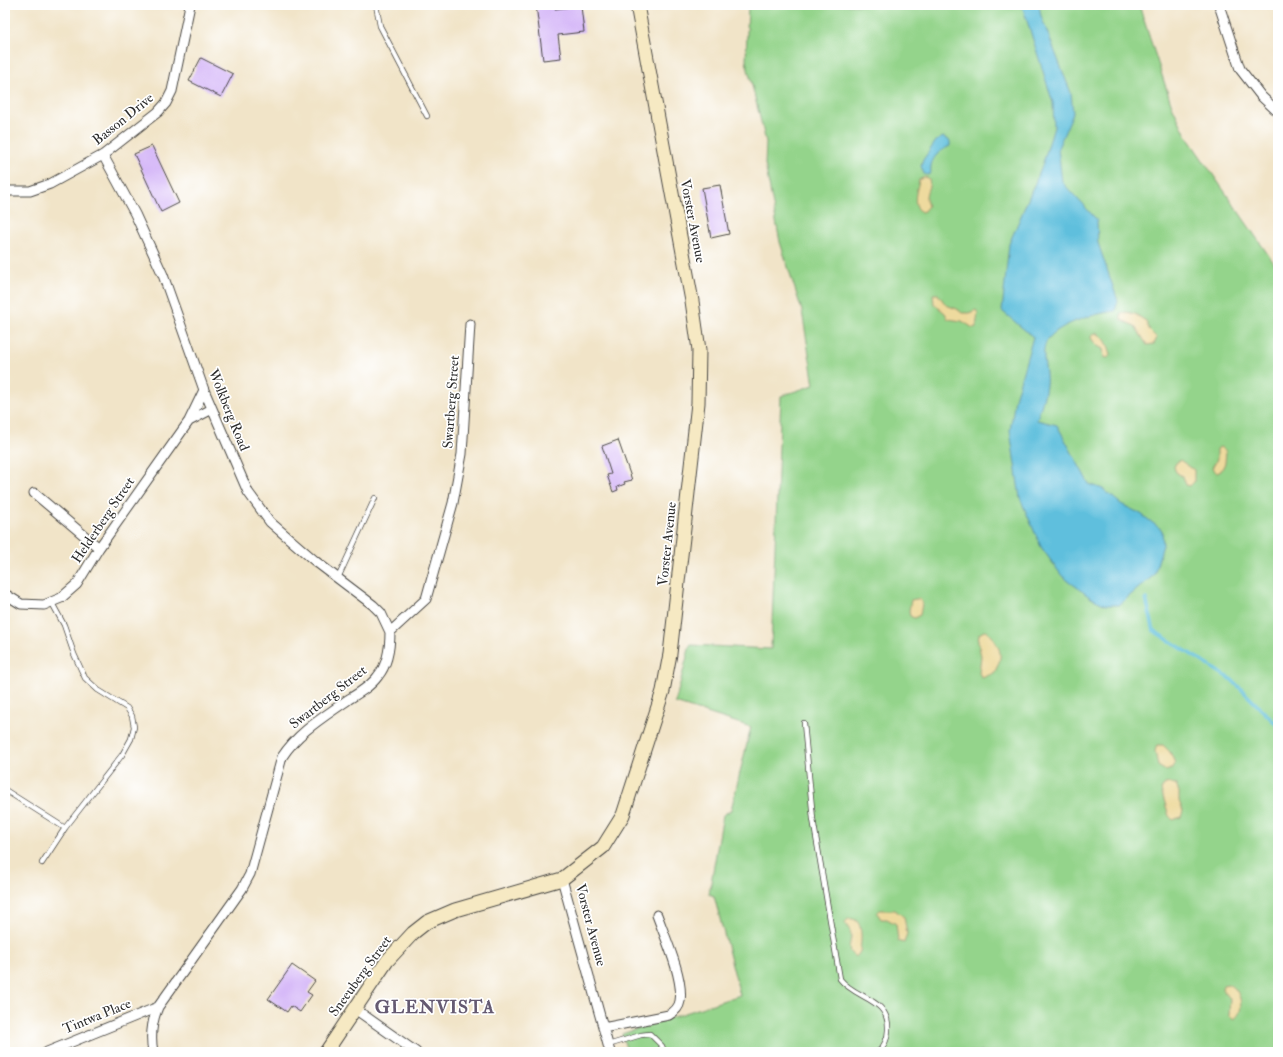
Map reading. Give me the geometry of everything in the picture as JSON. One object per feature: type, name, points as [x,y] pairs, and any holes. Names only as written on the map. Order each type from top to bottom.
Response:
[{"type":"main road","name":"Vorster Avenue","points":[[562,879],[603,847],[623,816],[663,691],[670,654],[678,591],[698,402],[699,350],[696,320],[637,5]]},
{"type":"main road","name":"Sneeuberg Street","points":[[326,1052],[387,961],[406,939],[427,922],[455,910],[562,879]]},
{"type":"street","name":"Basson Drive","points":[[5,190],[30,190],[50,184],[103,155],[158,112],[166,103],[172,91],[190,5]]},
{"type":"street","points":[[1219,5],[1240,69],[1262,96],[1278,112]]},
{"type":"street","name":"Wolkberg Road","points":[[103,155],[135,214],[163,275],[204,390],[248,492],[270,522],[284,535],[377,609],[390,632]]},
{"type":"street","name":"Swartberg Street","points":[[153,1052],[151,1040],[154,1018],[158,1007],[242,889],[250,874],[282,757],[302,732],[364,690],[378,676],[386,661],[390,647],[390,632],[426,599],[452,502],[462,454],[470,324]]},
{"type":"street","name":"Helderberg Street","points":[[5,594],[21,604],[36,606],[52,603],[61,598],[77,584],[99,548],[189,421],[204,390]]},
{"type":"street","points":[[189,421],[212,409]]},
{"type":"street","points":[[34,493],[99,548]]},
{"type":"street","name":"Vorster Avenue","points":[[562,879],[609,1048]]},
{"type":"street","points":[[603,1028],[669,1015],[677,1009],[680,1002],[678,978],[672,955],[657,915]]},
{"type":"street","name":"Tintwa Place","points":[[47,1052],[158,1007]]},
{"type":"street","points":[[355,1009],[416,1052]]},
{"type":"lane","points":[[376,5],[380,26],[427,116]]},
{"type":"lane","points":[[338,578],[375,498]]},
{"type":"lane","points":[[42,863],[65,828],[122,755],[131,739],[134,727],[132,716],[127,708],[98,690],[85,678],[74,654],[64,625],[52,603]]},
{"type":"lane","points":[[804,723],[813,820],[840,979],[845,986],[883,1009],[888,1018],[888,1032],[885,1043],[878,1052]]},
{"type":"lane","points":[[5,790],[65,828]]},
{"type":"lane","points":[[609,1048],[641,1035],[650,1034],[662,1046],[664,1052]]},
{"type":"green space","points":[[748,5],[1139,5],[1172,106],[1187,137],[1278,269],[1278,1052],[627,1052],[622,1034],[740,995],[714,896],[709,894],[723,815],[731,810],[751,727],[675,703],[690,645],[771,649],[781,396],[814,385],[802,311],[780,242],[765,164],[766,142],[746,61]]},
{"type":"sand","points":[[925,177],[929,179],[930,182],[926,194],[928,206],[921,212],[915,201],[919,180]]},
{"type":"sand","points":[[933,294],[938,294],[946,305],[957,309],[962,313],[969,313],[976,310],[978,313],[976,327],[973,328],[962,321],[948,319],[945,313],[934,304]]},
{"type":"sand","points":[[1126,312],[1135,314],[1146,321],[1150,331],[1157,338],[1154,344],[1147,345],[1135,326],[1121,320],[1121,314]]},
{"type":"sand","points":[[1096,333],[1108,344],[1111,354],[1108,358],[1104,357],[1103,349],[1096,345],[1091,338],[1092,335]]},
{"type":"sand","points":[[1220,447],[1226,451],[1225,463],[1221,471],[1217,473],[1212,468],[1217,459],[1217,449]]},
{"type":"sand","points":[[1180,460],[1194,470],[1194,482],[1190,486],[1186,485],[1183,477],[1176,472],[1174,467]]},
{"type":"sand","points":[[920,599],[922,604],[920,615],[914,618],[910,616],[909,611],[911,600]]},
{"type":"sand","points":[[984,631],[989,632],[998,646],[1000,658],[994,673],[982,678],[979,673],[981,656],[978,642],[979,634]]},
{"type":"sand","points":[[1157,745],[1163,745],[1170,752],[1175,763],[1171,769],[1166,771],[1158,766],[1155,751]]},
{"type":"sand","points":[[1172,783],[1176,785],[1179,792],[1179,801],[1183,811],[1181,817],[1173,820],[1169,816],[1161,790],[1165,784]]},
{"type":"sand","points":[[880,910],[895,910],[904,917],[907,933],[904,943],[898,941],[896,924],[887,919],[881,919],[877,913]]},
{"type":"sand","points":[[848,919],[857,921],[860,925],[860,952],[856,957],[851,953],[849,948],[851,933],[845,923]]},
{"type":"sand","points":[[1228,984],[1236,990],[1240,1000],[1240,1011],[1238,1016],[1234,1019],[1229,1015],[1230,998],[1222,989],[1223,985]]},
{"type":"water","points":[[1022,5],[1039,5],[1041,16],[1071,93],[1073,113],[1058,148],[1062,182],[1097,220],[1098,243],[1118,301],[1115,311],[1097,314],[1076,321],[1065,326],[1049,338],[1044,349],[1046,380],[1044,398],[1037,420],[1057,425],[1089,484],[1103,489],[1121,504],[1141,514],[1162,530],[1163,545],[1154,575],[1119,605],[1106,605],[1091,598],[1062,576],[1041,547],[1020,498],[1010,431],[1015,399],[1033,337],[1002,311],[1009,244],[1041,169],[1054,127],[1053,103]]},
{"type":"water","points":[[943,137],[950,141],[950,146],[942,150],[933,160],[931,173],[928,175],[924,174],[921,166],[923,160],[936,141]]},
{"type":"building","points":[[536,5],[555,5],[555,9],[581,6],[584,32],[558,35],[561,58],[543,60]]},
{"type":"building","points":[[201,58],[233,74],[221,97],[189,81]]},
{"type":"building","points":[[152,146],[179,203],[161,212],[134,154]]},
{"type":"building","points":[[720,185],[729,234],[711,238],[702,188]]},
{"type":"building","points":[[618,440],[632,480],[624,482],[625,484],[617,487],[618,490],[613,492],[607,475],[611,474],[602,446]]},
{"type":"building","points":[[292,965],[315,981],[307,992],[312,995],[300,1012],[291,1006],[287,1012],[268,999]]},
{"type":"waterway","points":[[1146,599],[1154,631],[1232,680],[1278,726]]},
{"type":"district","name":"GLENVISTA","points":[[435,1007]]}]
